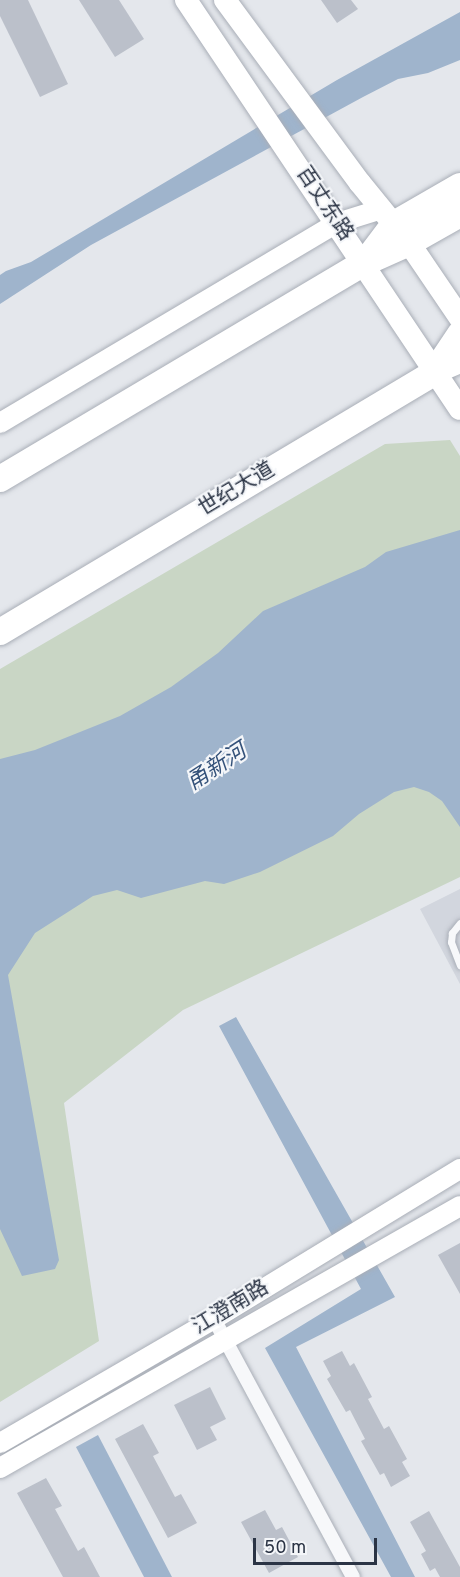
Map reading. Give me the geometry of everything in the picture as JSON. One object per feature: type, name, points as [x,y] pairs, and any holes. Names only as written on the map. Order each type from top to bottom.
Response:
[{"type":"highway","points":[[0,479],[364,263],[395,225],[460,186]]},
{"type":"highway","points":[[395,225],[460,214]]},
{"type":"highway","name":"世纪大道","points":[[0,632],[434,373],[460,334]]},
{"type":"main road","name":"百丈东路","points":[[186,0],[460,409]]},
{"type":"main road","name":"百丈东路","points":[[225,0],[262,54],[360,183],[395,225],[460,318]]},
{"type":"main road","points":[[0,423],[215,298],[331,214],[395,225]]},
{"type":"main road","points":[[434,373],[460,362]]},
{"type":"main road","name":"江澄南路","points":[[0,1443],[214,1319],[460,1169]]},
{"type":"main road","name":"江澄南路","points":[[0,1468],[460,1206]]},
{"type":"street","points":[[214,1319],[353,1577]]},
{"type":"lane","points":[[460,923],[452,933],[451,942],[460,965]]},
{"type":"shaded area","points":[[460,889],[460,984],[420,909]]},
{"type":"green space","points":[[450,440],[460,456],[460,877],[183,1010],[64,1103],[99,1341],[0,1402],[0,669],[385,444]]},
{"type":"water","points":[[460,12],[460,60],[428,73],[398,79],[363,97],[91,245],[0,304],[0,275],[6,271],[31,262],[337,80]]},
{"type":"water","name":"甬新河","points":[[460,530],[460,827],[442,801],[429,792],[414,787],[394,792],[359,814],[333,836],[260,872],[224,884],[205,881],[141,898],[117,890],[93,896],[35,933],[8,975],[59,1260],[55,1269],[22,1276],[0,1229],[0,759],[35,750],[120,716],[171,687],[218,653],[263,611],[365,567],[386,552]]},
{"type":"water","points":[[236,1017],[395,1297],[296,1347],[415,1577],[391,1577],[265,1348],[361,1289],[219,1026]]},
{"type":"water","points":[[98,1435],[172,1577],[144,1577],[76,1447]]},
{"type":"building","points":[[0,0],[28,0],[68,84],[40,97],[0,16]]},
{"type":"building","points":[[79,0],[119,0],[144,39],[115,57]]},
{"type":"building","points":[[321,0],[351,0],[358,9],[337,23]]},
{"type":"building","points":[[460,1243],[460,1294],[438,1255]]},
{"type":"building","points":[[342,1351],[350,1366],[354,1363],[372,1397],[368,1399],[384,1429],[389,1426],[407,1459],[402,1462],[410,1476],[391,1487],[384,1473],[380,1475],[361,1441],[365,1439],[350,1410],[346,1412],[327,1379],[331,1376],[323,1361]]},
{"type":"building","points":[[210,1387],[226,1419],[210,1427],[217,1440],[197,1450],[174,1405]]},
{"type":"building","points":[[143,1424],[159,1453],[153,1456],[175,1497],[181,1494],[197,1523],[168,1538],[115,1439]]},
{"type":"building","points":[[46,1478],[62,1506],[55,1509],[78,1551],[84,1547],[100,1577],[63,1577],[17,1493]]},
{"type":"building","points":[[265,1510],[276,1530],[282,1527],[298,1557],[269,1573],[241,1522]]},
{"type":"building","points":[[429,1511],[460,1567],[460,1577],[440,1577],[435,1568],[430,1571],[421,1554],[426,1551],[410,1522]]}]
